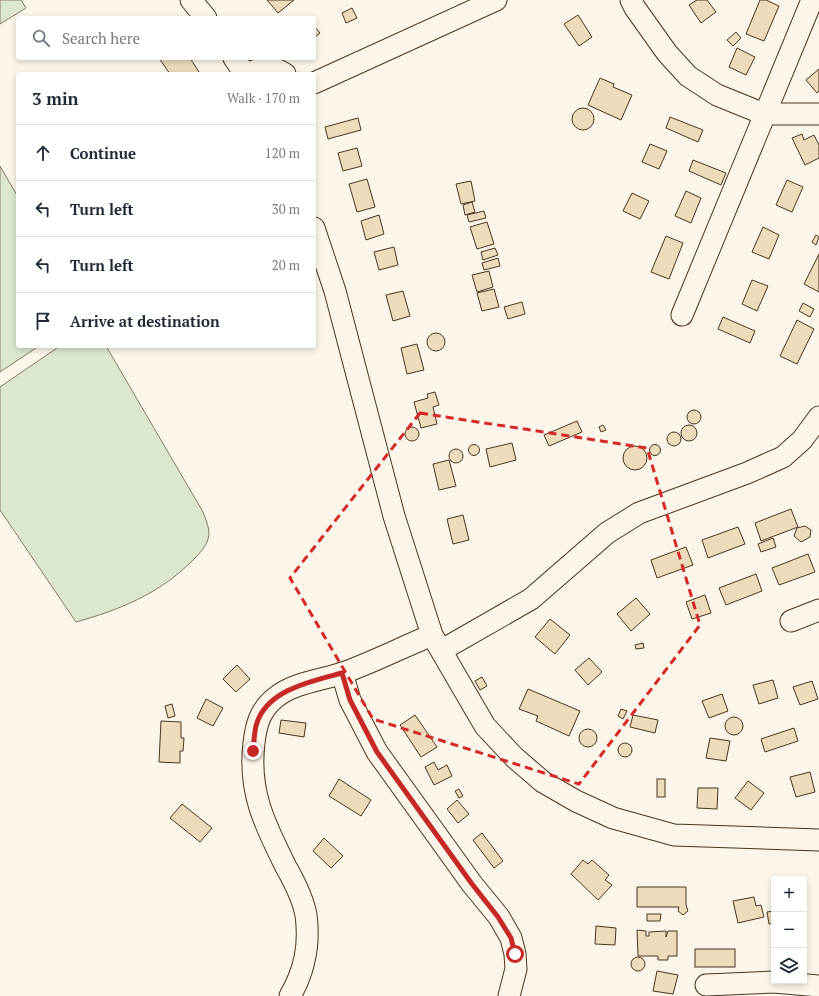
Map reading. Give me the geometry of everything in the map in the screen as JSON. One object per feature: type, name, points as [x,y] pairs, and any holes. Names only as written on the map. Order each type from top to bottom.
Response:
[{"type":"street","points":[[191,0],[204,16]]},
{"type":"street","points":[[316,82],[496,0]]},
{"type":"street","points":[[631,0],[667,53],[688,76],[717,95],[764,114],[819,114]]},
{"type":"street","points":[[682,314],[812,0]]},
{"type":"street","points":[[236,60],[244,72]]},
{"type":"street","points":[[250,72],[257,69],[269,68],[280,72]]},
{"type":"street","points":[[316,234],[335,291],[394,516],[437,642],[485,726],[514,757],[543,782],[576,801],[613,818],[674,835],[819,840]]},
{"type":"street","points":[[290,996],[305,965],[308,940],[306,913],[293,880],[259,811],[252,772],[256,725],[264,710],[276,697],[307,682],[342,673],[437,642],[531,598],[607,533],[639,513],[747,473],[783,457],[802,440],[819,417]]},
{"type":"street","points":[[791,621],[819,610]]},
{"type":"street","points":[[342,673],[350,700],[377,752],[472,884],[498,917],[511,938],[515,954],[516,969],[509,996]]},
{"type":"street","points":[[706,985],[774,989],[819,986]]},
{"type":"highlighted area","points":[[420,413],[647,448],[700,625],[579,784],[373,719],[290,578]]},
{"type":"green space","points":[[0,0],[21,0],[26,8],[0,24]]},
{"type":"green space","points":[[0,166],[16,194],[16,348],[36,348],[0,372]]},
{"type":"green space","points":[[57,348],[107,348],[203,512],[208,526],[209,536],[199,554],[179,573],[152,592],[108,612],[76,622],[0,510],[0,387]]},
{"type":"building","points":[[267,0],[294,0],[278,13]]},
{"type":"building","points":[[697,0],[707,0],[716,12],[701,23],[689,5]]},
{"type":"building","points":[[760,0],[766,0],[779,6],[764,41],[746,34]]},
{"type":"building","points":[[352,8],[357,18],[346,23],[342,13]]},
{"type":"building","points":[[578,15],[592,37],[579,46],[564,24]]},
{"type":"building","points":[[316,28],[320,33],[316,36]]},
{"type":"building","points":[[736,32],[741,38],[733,46],[727,40]]},
{"type":"building","points":[[737,48],[755,57],[746,75],[729,67]]},
{"type":"building","points":[[160,60],[191,60],[199,72],[169,72]]},
{"type":"building","points":[[819,69],[819,91],[817,93],[806,80]]},
{"type":"building","points":[[600,78],[614,84],[613,87],[632,95],[621,120],[588,105]]},
{"type":"building","points":[[583,108],[587,109],[593,115],[593,123],[587,129],[583,130],[579,129],[573,123],[572,119],[573,115],[579,109]]},
{"type":"building","points":[[670,117],[703,130],[698,142],[666,128]]},
{"type":"building","points":[[358,118],[361,130],[328,139],[325,127]]},
{"type":"building","points":[[802,134],[804,140],[814,135],[819,145],[819,158],[805,165],[792,138]]},
{"type":"building","points":[[650,144],[667,151],[659,169],[642,162]]},
{"type":"building","points":[[357,148],[362,166],[343,171],[338,153]]},
{"type":"building","points":[[693,160],[726,173],[721,185],[689,171]]},
{"type":"building","points":[[367,179],[375,207],[357,212],[349,184]]},
{"type":"building","points":[[787,180],[803,187],[792,212],[776,205]]},
{"type":"building","points":[[471,181],[475,201],[461,204],[456,184]]},
{"type":"building","points":[[686,191],[701,198],[691,223],[675,216]]},
{"type":"building","points":[[632,193],[649,201],[640,219],[623,211]]},
{"type":"building","points":[[472,202],[475,212],[465,215],[463,205]]},
{"type":"building","points":[[484,211],[486,218],[469,222],[467,215]]},
{"type":"building","points":[[379,215],[384,234],[366,240],[361,221]]},
{"type":"building","points":[[487,222],[494,244],[477,249],[470,227]]},
{"type":"building","points":[[763,227],[779,235],[769,259],[752,252]]},
{"type":"building","points":[[816,235],[819,237],[816,245],[812,242]]},
{"type":"building","points":[[666,236],[683,243],[669,279],[651,272]]},
{"type":"building","points":[[394,247],[398,265],[379,270],[374,252]]},
{"type":"building","points":[[495,248],[498,255],[483,260],[481,252]]},
{"type":"building","points":[[819,254],[819,292],[804,284]]},
{"type":"building","points":[[498,258],[500,266],[484,270],[482,263]]},
{"type":"building","points":[[489,271],[493,287],[477,292],[472,275]]},
{"type":"building","points":[[752,280],[768,286],[757,311],[742,304]]},
{"type":"building","points":[[494,289],[499,307],[482,311],[477,293]]},
{"type":"building","points":[[403,291],[410,316],[393,321],[386,295]]},
{"type":"building","points":[[522,302],[525,314],[508,319],[504,307]]},
{"type":"building","points":[[803,303],[814,309],[810,317],[799,311]]},
{"type":"building","points":[[723,317],[755,331],[750,343],[718,329]]},
{"type":"building","points":[[797,320],[814,329],[797,364],[780,356]]},
{"type":"building","points":[[432,333],[440,333],[445,338],[443,349],[440,351],[432,351],[427,346],[427,338]]},
{"type":"building","points":[[417,344],[424,370],[407,374],[401,348]]},
{"type":"building","points":[[435,392],[439,405],[433,407],[437,424],[421,428],[414,402],[428,398],[427,394]]},
{"type":"building","points":[[694,410],[699,412],[701,417],[699,422],[694,424],[689,422],[687,417],[689,412]]},
{"type":"building","points":[[577,421],[582,432],[549,446],[544,435]]},
{"type":"building","points":[[603,425],[606,430],[601,432],[599,427]]},
{"type":"building","points":[[689,425],[696,430],[697,433],[692,440],[689,441],[682,436],[681,433],[686,426]]},
{"type":"building","points":[[409,427],[415,427],[419,431],[419,437],[415,441],[409,441],[405,437],[405,431]]},
{"type":"building","points":[[671,432],[677,432],[681,436],[681,442],[677,446],[671,446],[667,442],[667,436]]},
{"type":"building","points":[[512,443],[516,460],[490,467],[486,449]]},
{"type":"building","points":[[472,445],[476,445],[478,446],[478,454],[472,455],[469,452],[469,448]]},
{"type":"building","points":[[653,445],[657,445],[659,446],[659,454],[653,455],[650,452],[650,448]]},
{"type":"building","points":[[635,446],[643,450],[647,458],[643,466],[635,470],[627,466],[623,458],[627,450]]},
{"type":"building","points":[[456,449],[461,451],[463,456],[461,461],[456,463],[451,461],[449,456],[451,451]]},
{"type":"building","points":[[449,460],[456,486],[439,490],[433,464]]},
{"type":"building","points":[[791,509],[798,527],[761,541],[755,523]]},
{"type":"building","points":[[463,515],[469,540],[453,544],[447,519]]},
{"type":"building","points":[[805,526],[811,530],[810,537],[801,542],[794,536],[797,528]]},
{"type":"building","points":[[738,527],[745,544],[708,558],[702,540]]},
{"type":"building","points":[[773,538],[776,547],[761,552],[758,544]]},
{"type":"building","points":[[686,547],[693,565],[657,578],[651,560]]},
{"type":"building","points":[[808,554],[815,572],[779,585],[772,568]]},
{"type":"building","points":[[756,574],[762,591],[726,605],[719,588]]},
{"type":"building","points":[[705,595],[711,613],[692,619],[686,602]]},
{"type":"building","points":[[636,598],[650,614],[631,631],[617,614]]},
{"type":"building","points":[[550,619],[570,635],[555,654],[535,637]]},
{"type":"building","points":[[643,643],[644,648],[636,649],[635,645]]},
{"type":"building","points":[[589,658],[602,672],[588,685],[575,670]]},
{"type":"building","points":[[237,665],[250,679],[236,692],[223,679]]},
{"type":"building","points":[[482,677],[487,686],[480,690],[475,681]]},
{"type":"building","points":[[773,680],[778,698],[759,704],[753,685]]},
{"type":"building","points":[[812,681],[818,699],[800,705],[793,687]]},
{"type":"building","points":[[528,689],[580,711],[569,736],[536,721],[538,716],[519,709]]},
{"type":"building","points":[[722,694],[728,711],[709,718],[702,701]]},
{"type":"building","points":[[206,699],[223,708],[213,726],[197,718]]},
{"type":"building","points":[[172,704],[175,716],[168,718],[165,706]]},
{"type":"building","points":[[621,709],[627,711],[623,719],[618,716]]},
{"type":"building","points":[[415,715],[437,747],[421,757],[400,725]]},
{"type":"building","points":[[633,715],[658,720],[655,733],[630,727]]},
{"type":"building","points":[[734,717],[740,720],[743,726],[740,732],[734,735],[728,732],[725,726],[728,720]]},
{"type":"building","points":[[281,720],[306,723],[304,737],[279,733]]},
{"type":"building","points":[[161,721],[181,722],[181,738],[184,738],[183,751],[180,751],[180,763],[159,762]]},
{"type":"building","points":[[794,728],[798,741],[765,752],[761,739]]},
{"type":"building","points":[[584,729],[592,729],[597,734],[595,745],[592,747],[584,747],[579,742],[579,734]]},
{"type":"building","points":[[710,738],[730,741],[726,761],[706,758]]},
{"type":"building","points":[[622,743],[628,743],[632,747],[632,753],[628,757],[622,757],[618,753],[618,747]]},
{"type":"building","points":[[434,762],[438,770],[447,765],[452,776],[434,785],[425,767]]},
{"type":"building","points":[[810,772],[815,792],[796,797],[790,777]]},
{"type":"building","points":[[339,779],[371,800],[361,816],[329,796]]},
{"type":"building","points":[[657,779],[665,779],[665,797],[657,797]]},
{"type":"building","points":[[748,781],[764,793],[751,810],[735,798]]},
{"type":"building","points":[[698,788],[718,788],[717,809],[697,808]]},
{"type":"building","points":[[459,789],[463,796],[459,798],[455,791]]},
{"type":"building","points":[[457,800],[469,814],[458,823],[447,809]]},
{"type":"building","points":[[182,804],[212,828],[200,842],[170,818]]},
{"type":"building","points":[[482,833],[503,861],[494,868],[473,840]]},
{"type":"building","points":[[324,838],[343,856],[331,868],[313,851]]},
{"type":"building","points":[[583,860],[588,864],[592,860],[609,875],[605,880],[612,885],[598,900],[571,874]]},
{"type":"building","points":[[637,887],[686,887],[686,905],[688,911],[683,915],[678,911],[679,907],[637,907]]},
{"type":"building","points":[[754,897],[756,906],[761,905],[764,917],[738,923],[733,901]]},
{"type":"building","points":[[771,911],[771,924],[769,924],[767,912]]},
{"type":"building","points":[[647,914],[661,914],[660,921],[647,921]]},
{"type":"building","points":[[596,926],[616,928],[615,945],[595,944]]},
{"type":"building","points":[[637,930],[646,931],[646,936],[649,936],[649,932],[666,931],[666,937],[668,931],[677,931],[677,956],[668,956],[668,960],[658,960],[658,956],[638,956]]},
{"type":"building","points":[[695,949],[735,949],[735,967],[695,967]]},
{"type":"building","points":[[638,957],[643,959],[645,964],[643,969],[638,971],[633,969],[631,964],[633,959]]},
{"type":"building","points":[[657,971],[678,975],[673,994],[653,991]]},
{"type":"route","points":[[253,751],[256,725],[264,710],[276,697],[307,682],[342,673],[350,700],[377,752],[472,884],[498,917],[511,938],[515,954]]}]
